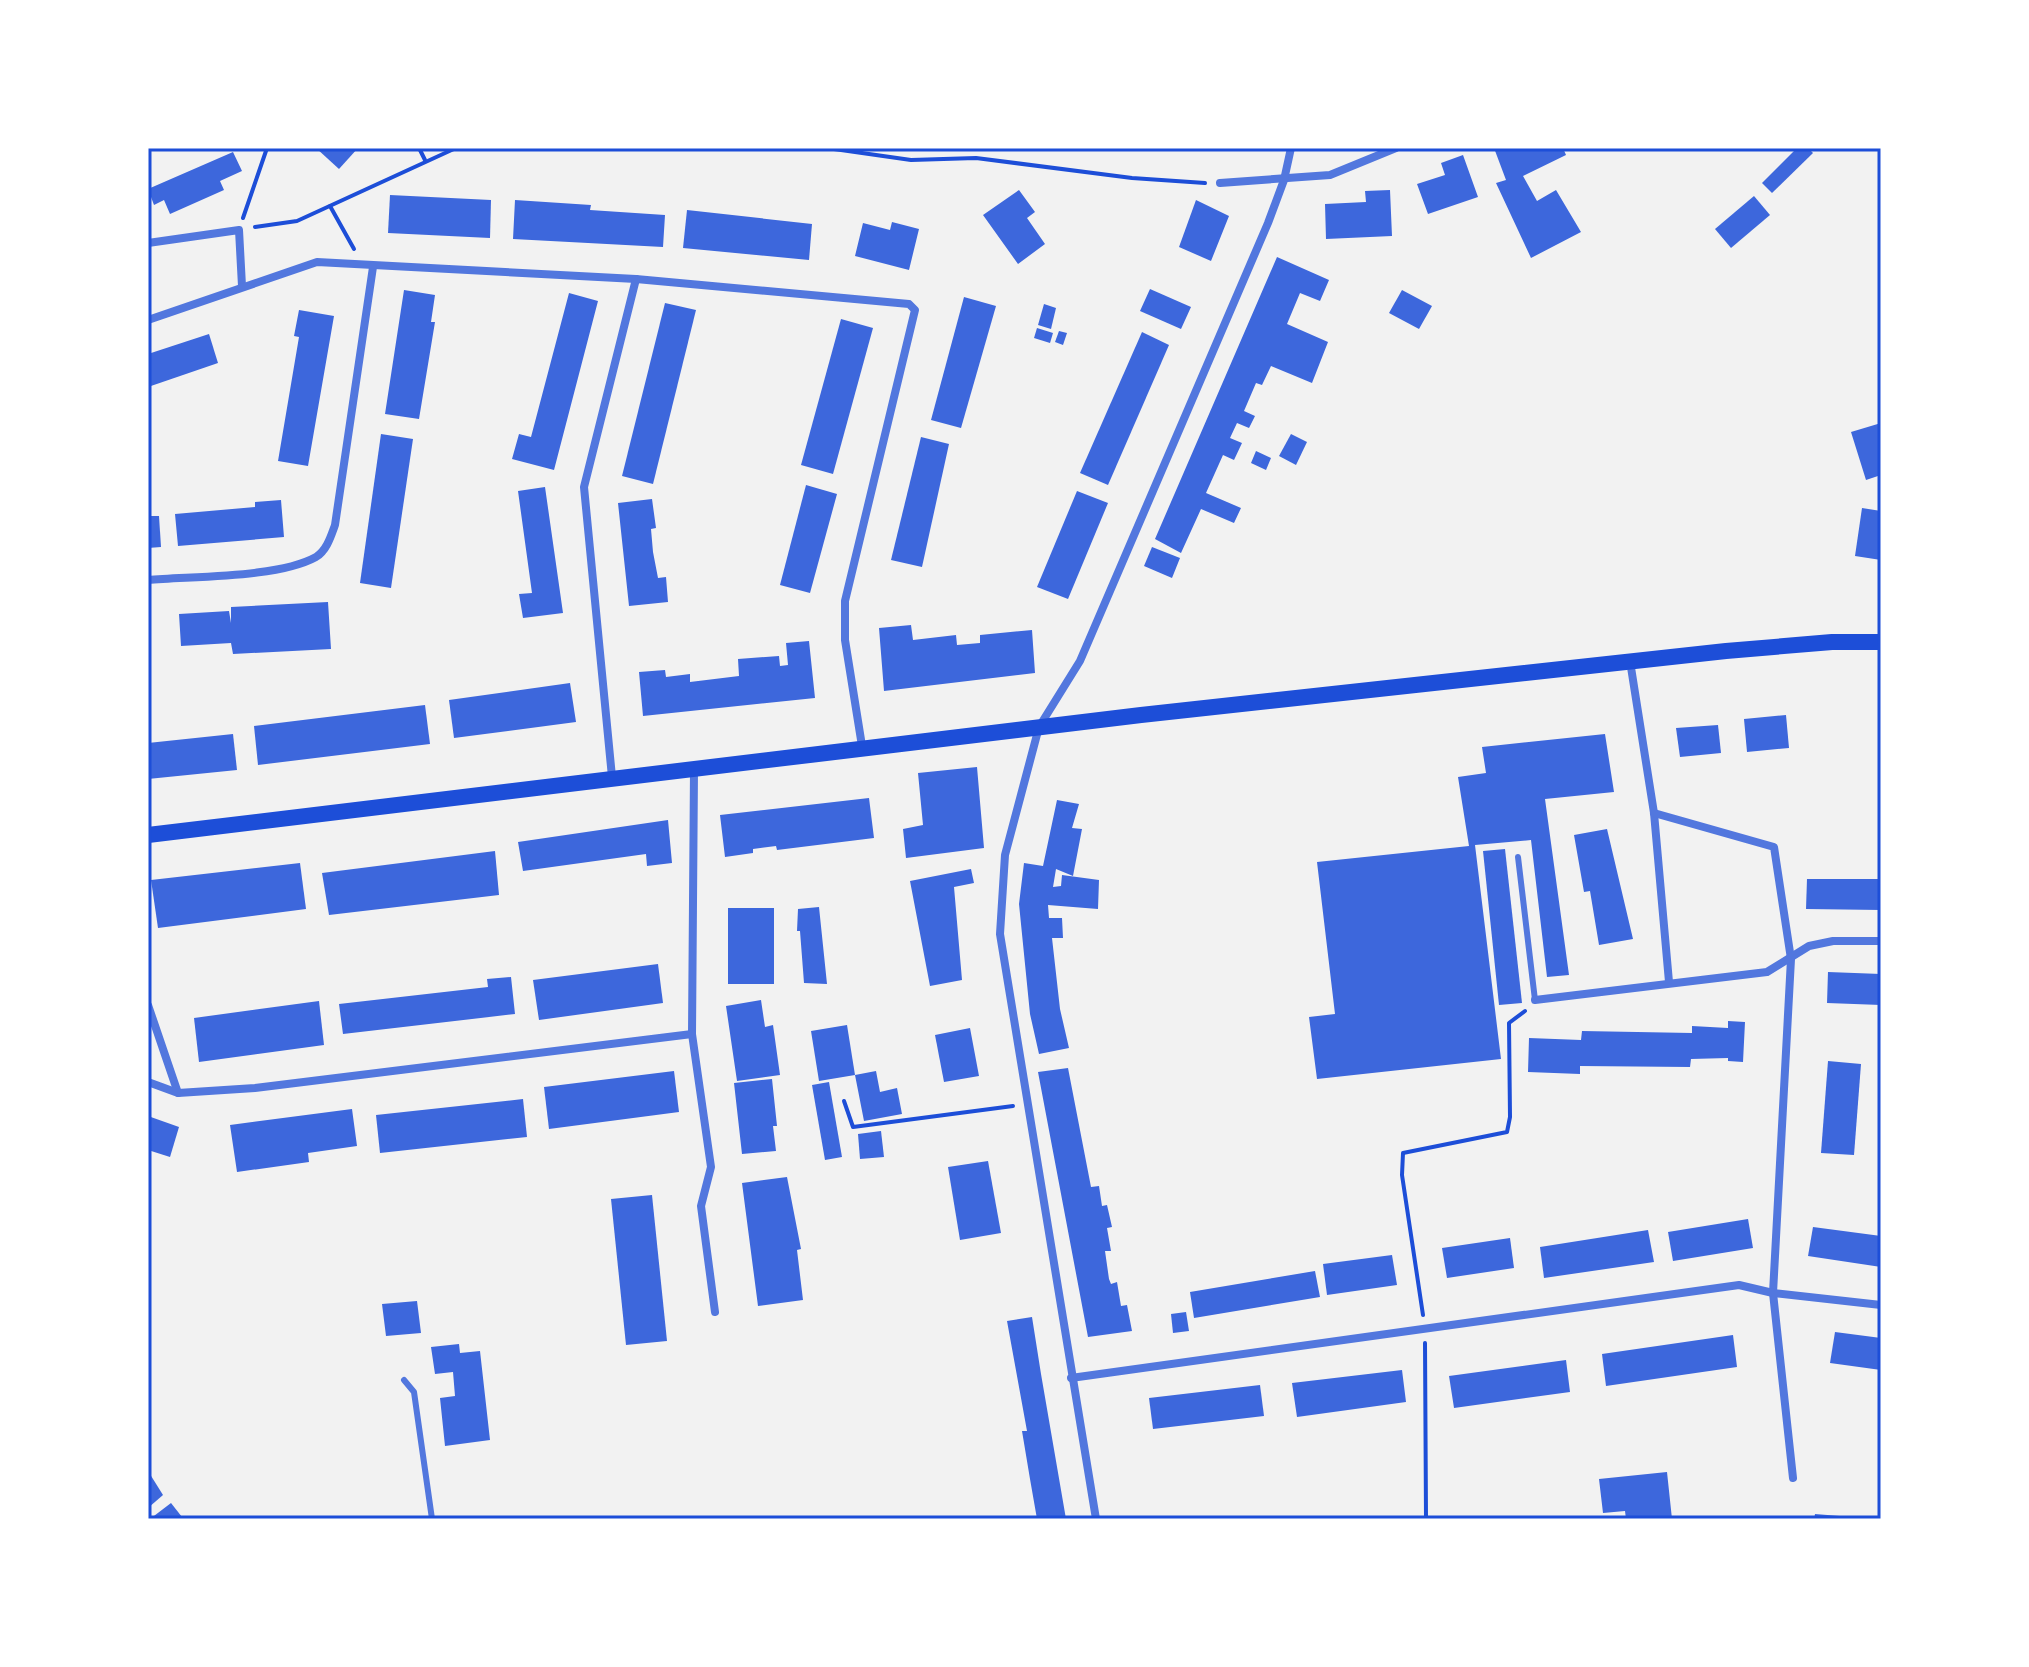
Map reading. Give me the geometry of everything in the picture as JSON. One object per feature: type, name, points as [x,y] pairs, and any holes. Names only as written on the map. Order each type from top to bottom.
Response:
[{"type":"main road","points":[[148,835],[612,777],[694,770],[862,746],[1630,661],[1832,642],[1881,642]]},
{"type":"street","points":[[1096,1519],[1000,934],[1005,855],[1039,727],[1080,661],[1284,180],[1291,148]]},
{"type":"street","points":[[1220,183],[1330,175],[1396,148]]},
{"type":"street","points":[[148,243],[239,230],[242,286]]},
{"type":"street","points":[[148,320],[317,262],[636,279],[909,304],[915,310],[845,601],[845,640],[862,746]]},
{"type":"street","points":[[148,580],[279,569],[318,556],[329,542],[335,525],[373,267]]},
{"type":"street","points":[[612,777],[584,487],[636,279]]},
{"type":"street","points":[[1630,661],[1654,813],[1669,982]]},
{"type":"street","points":[[694,770],[692,1034],[711,1167],[701,1206],[715,1312]]},
{"type":"street","points":[[1654,813],[1774,847],[1791,959],[1773,1293],[1793,1478]]},
{"type":"street","points":[[1535,1000],[1767,972],[1809,946],[1881,941]]},
{"type":"street","points":[[148,1005],[178,1093]]},
{"type":"street","points":[[148,1082],[178,1093],[255,1088],[692,1034]]},
{"type":"street","points":[[1071,1378],[1739,1285],[1773,1293],[1881,1305]]},
{"type":"lane","points":[[1518,857],[1535,1000]]},
{"type":"lane","points":[[404,1380],[414,1392],[432,1519]]},
{"type":"path","points":[[267,148],[239,230],[297,221],[456,148]]},
{"type":"path","points":[[419,148],[425,160]]},
{"type":"path","points":[[827,148],[911,160],[976,158],[1132,178],[1220,183]]},
{"type":"path","points":[[330,206],[348,243],[373,267]]},
{"type":"path","points":[[1426,1519],[1425,1331],[1402,1175],[1403,1153],[1507,1132],[1509,1023],[1535,1000]]},
{"type":"path","points":[[844,1101],[853,1127],[1027,1104]]},
{"type":"building","points":[[316,148],[358,148],[339,169]]},
{"type":"building","points":[[1494,148],[1563,148],[1566,155],[1523,176],[1537,201],[1556,190],[1581,232],[1531,258],[1496,183],[1506,180]]},
{"type":"building","points":[[1797,148],[1808,148],[1813,153],[1772,193],[1762,183]]},
{"type":"building","points":[[233,152],[242,171],[220,181],[224,190],[170,214],[164,200],[154,205],[148,189]]},
{"type":"building","points":[[1463,155],[1478,197],[1428,214],[1417,184],[1445,175],[1441,163]]},
{"type":"building","points":[[1019,190],[1035,212],[1027,218],[1045,244],[1018,264],[983,215]]},
{"type":"building","points":[[1390,190],[1392,236],[1326,239],[1325,204],[1366,202],[1365,191]]},
{"type":"building","points":[[390,195],[491,200],[490,238],[388,233]]},
{"type":"building","points":[[1754,196],[1770,215],[1731,248],[1715,229]]},
{"type":"building","points":[[515,200],[591,205],[590,210],[665,215],[663,247],[513,239]]},
{"type":"building","points":[[1196,200],[1229,216],[1211,261],[1179,247]]},
{"type":"building","points":[[687,210],[812,224],[809,260],[683,248]]},
{"type":"building","points":[[892,222],[919,229],[909,270],[855,256],[863,223],[890,230]]},
{"type":"building","points":[[1277,257],[1329,280],[1320,301],[1300,293],[1287,324],[1328,342],[1312,383],[1271,366],[1262,385],[1256,383],[1244,411],[1255,416],[1249,428],[1237,423],[1230,438],[1242,443],[1234,460],[1223,455],[1206,493],[1241,508],[1234,523],[1201,509],[1181,553],[1155,539]]},
{"type":"building","points":[[1150,289],[1191,307],[1181,329],[1140,311]]},
{"type":"building","points":[[404,290],[435,295],[431,322],[435,322],[419,419],[385,414]]},
{"type":"building","points":[[1402,290],[1432,306],[1419,329],[1389,313]]},
{"type":"building","points":[[569,293],[598,301],[554,470],[512,459],[519,434],[531,437]]},
{"type":"building","points":[[964,297],[996,306],[961,428],[931,420]]},
{"type":"building","points":[[665,303],[696,310],[653,484],[622,476]]},
{"type":"building","points":[[1044,304],[1056,308],[1051,329],[1038,325]]},
{"type":"building","points":[[299,310],[334,316],[308,466],[278,461],[299,337],[294,336]]},
{"type":"building","points":[[841,319],[873,328],[833,474],[801,465]]},
{"type":"building","points":[[1037,328],[1053,333],[1050,343],[1034,338]]},
{"type":"building","points":[[1059,331],[1067,333],[1063,345],[1055,342]]},
{"type":"building","points":[[1142,332],[1169,345],[1108,485],[1080,473]]},
{"type":"building","points":[[209,334],[218,363],[148,387],[148,354]]},
{"type":"building","points":[[1881,423],[1881,475],[1866,480],[1851,432]]},
{"type":"building","points":[[381,434],[413,439],[391,588],[360,583]]},
{"type":"building","points":[[1291,434],[1307,442],[1296,465],[1279,456]]},
{"type":"building","points":[[921,437],[949,444],[922,567],[891,560]]},
{"type":"building","points":[[1256,451],[1271,458],[1266,470],[1251,463]]},
{"type":"building","points":[[806,485],[837,494],[810,593],[780,585]]},
{"type":"building","points":[[545,487],[563,613],[523,618],[519,594],[532,593],[518,491]]},
{"type":"building","points":[[1077,491],[1108,503],[1068,599],[1037,587]]},
{"type":"building","points":[[652,499],[656,528],[651,529],[653,552],[658,578],[666,577],[668,602],[629,606],[618,503]]},
{"type":"building","points":[[281,500],[284,537],[178,546],[175,514],[255,507],[255,502]]},
{"type":"building","points":[[1862,508],[1881,511],[1881,560],[1855,556]]},
{"type":"building","points":[[148,516],[159,516],[161,547],[148,548]]},
{"type":"building","points":[[1152,547],[1180,558],[1172,578],[1144,566]]},
{"type":"building","points":[[328,602],[331,649],[233,654],[231,643],[181,646],[179,614],[229,611],[231,623],[231,607]]},
{"type":"building","points":[[911,625],[913,640],[956,635],[957,645],[980,643],[980,635],[1032,630],[1035,673],[884,691],[879,628]]},
{"type":"building","points":[[809,641],[815,698],[643,716],[639,672],[665,670],[666,677],[690,674],[690,682],[739,676],[738,659],[779,656],[780,666],[788,665],[786,643]]},
{"type":"building","points":[[570,683],[576,722],[454,738],[449,700]]},
{"type":"building","points":[[425,705],[430,744],[258,765],[254,726]]},
{"type":"building","points":[[1786,715],[1789,748],[1747,752],[1744,719]]},
{"type":"building","points":[[1718,725],[1721,753],[1680,757],[1676,728]]},
{"type":"building","points":[[233,734],[237,770],[148,779],[148,743]]},
{"type":"building","points":[[1605,734],[1614,792],[1545,799],[1569,975],[1547,977],[1531,840],[1475,845],[1501,1059],[1317,1079],[1309,1017],[1335,1014],[1317,862],[1469,846],[1458,777],[1486,773],[1482,747]]},
{"type":"building","points":[[977,767],[984,848],[906,858],[903,829],[923,825],[918,773]]},
{"type":"building","points":[[869,798],[874,838],[777,850],[776,846],[725,857],[720,815]]},
{"type":"building","points":[[1057,800],[1079,804],[1072,828],[1082,829],[1073,876],[1056,869],[1053,887],[1061,886],[1062,875],[1099,880],[1098,909],[1048,905],[1049,918],[1062,918],[1063,938],[1052,938],[1060,1009],[1069,1048],[1039,1054],[1030,1014],[1019,904],[1024,863],[1043,866]]},
{"type":"building","points":[[668,820],[672,863],[647,866],[646,854],[523,871],[518,842]]},
{"type":"building","points":[[1607,829],[1633,939],[1599,945],[1590,891],[1584,892],[1574,835]]},
{"type":"building","points":[[1505,849],[1522,1003],[1499,1005],[1483,851]]},
{"type":"building","points":[[495,851],[499,895],[329,915],[322,873]]},
{"type":"building","points":[[300,863],[306,909],[158,928],[151,880]]},
{"type":"building","points":[[971,869],[974,883],[954,887],[962,980],[930,986],[910,881]]},
{"type":"building","points":[[1807,879],[1881,879],[1881,910],[1806,909]]},
{"type":"building","points":[[819,907],[827,984],[804,983],[800,931],[797,931],[798,909]]},
{"type":"building","points":[[728,908],[774,908],[774,984],[728,984]]},
{"type":"building","points":[[658,964],[663,1003],[539,1020],[533,980]]},
{"type":"building","points":[[1828,972],[1881,974],[1881,1005],[1827,1003]]},
{"type":"building","points":[[511,977],[515,1014],[343,1034],[339,1004],[488,987],[487,979]]},
{"type":"building","points":[[761,1000],[765,1027],[773,1025],[780,1075],[737,1081],[726,1006]]},
{"type":"building","points":[[319,1001],[324,1045],[199,1062],[194,1018]]},
{"type":"building","points":[[1728,1021],[1745,1022],[1743,1062],[1728,1061],[1728,1058],[1691,1059],[1690,1067],[1580,1066],[1580,1074],[1528,1072],[1529,1038],[1581,1040],[1582,1031],[1692,1033],[1692,1026],[1728,1028]]},
{"type":"building","points":[[847,1025],[855,1075],[819,1081],[811,1031]]},
{"type":"building","points":[[970,1028],[979,1076],[944,1082],[935,1035]]},
{"type":"building","points":[[1828,1061],[1861,1064],[1854,1155],[1821,1153]]},
{"type":"building","points":[[1068,1068],[1091,1187],[1099,1186],[1102,1206],[1107,1205],[1112,1227],[1107,1228],[1111,1251],[1105,1251],[1109,1279],[1111,1284],[1117,1282],[1121,1306],[1127,1305],[1132,1331],[1088,1337],[1038,1072]]},
{"type":"building","points":[[674,1071],[679,1112],[549,1129],[544,1087]]},
{"type":"building","points":[[876,1071],[880,1092],[897,1088],[902,1114],[864,1121],[855,1075]]},
{"type":"building","points":[[772,1079],[776,1151],[742,1154],[734,1083]]},
{"type":"building","points":[[829,1082],[842,1157],[825,1160],[812,1085]]},
{"type":"building","points":[[523,1099],[527,1137],[380,1153],[376,1115]]},
{"type":"building","points":[[352,1109],[357,1146],[308,1153],[309,1162],[237,1172],[230,1125]]},
{"type":"building","points":[[148,1116],[179,1127],[170,1157],[148,1150]]},
{"type":"building","points":[[881,1131],[884,1157],[860,1159],[858,1134]]},
{"type":"building","points":[[988,1161],[1001,1233],[960,1240],[948,1167]]},
{"type":"building","points":[[787,1177],[801,1249],[797,1250],[803,1300],[758,1306],[742,1183]]},
{"type":"building","points":[[652,1195],[667,1341],[626,1345],[611,1199]]},
{"type":"building","points":[[1748,1219],[1753,1248],[1673,1261],[1668,1232]]},
{"type":"building","points":[[1813,1227],[1881,1236],[1881,1267],[1808,1256]]},
{"type":"building","points":[[1648,1230],[1654,1262],[1544,1278],[1540,1247]]},
{"type":"building","points":[[1510,1238],[1514,1268],[1447,1278],[1442,1248]]},
{"type":"building","points":[[1392,1255],[1397,1285],[1327,1295],[1323,1264]]},
{"type":"building","points":[[1315,1271],[1320,1297],[1194,1318],[1190,1292]]},
{"type":"building","points":[[417,1301],[421,1333],[386,1336],[382,1304]]},
{"type":"building","points":[[1186,1312],[1189,1331],[1173,1333],[1171,1314]]},
{"type":"building","points":[[1032,1317],[1066,1519],[1037,1519],[1030,1479],[1022,1431],[1027,1431],[1007,1321]]},
{"type":"building","points":[[1835,1332],[1881,1338],[1881,1370],[1830,1363]]},
{"type":"building","points":[[1733,1335],[1737,1367],[1606,1386],[1602,1354]]},
{"type":"building","points":[[459,1344],[460,1353],[480,1351],[490,1440],[445,1446],[440,1398],[455,1396],[453,1372],[435,1374],[431,1347]]},
{"type":"building","points":[[1566,1360],[1570,1392],[1454,1408],[1449,1376]]},
{"type":"building","points":[[1402,1370],[1406,1402],[1297,1417],[1292,1383]]},
{"type":"building","points":[[1260,1385],[1264,1416],[1153,1429],[1149,1398]]},
{"type":"building","points":[[148,1471],[163,1495],[148,1508]]},
{"type":"building","points":[[1667,1472],[1672,1519],[1626,1519],[1625,1511],[1603,1513],[1599,1479]]},
{"type":"building","points":[[171,1503],[182,1517],[150,1519]]},
{"type":"building","points":[[1815,1514],[1852,1517],[1852,1519],[1814,1519]]}]
